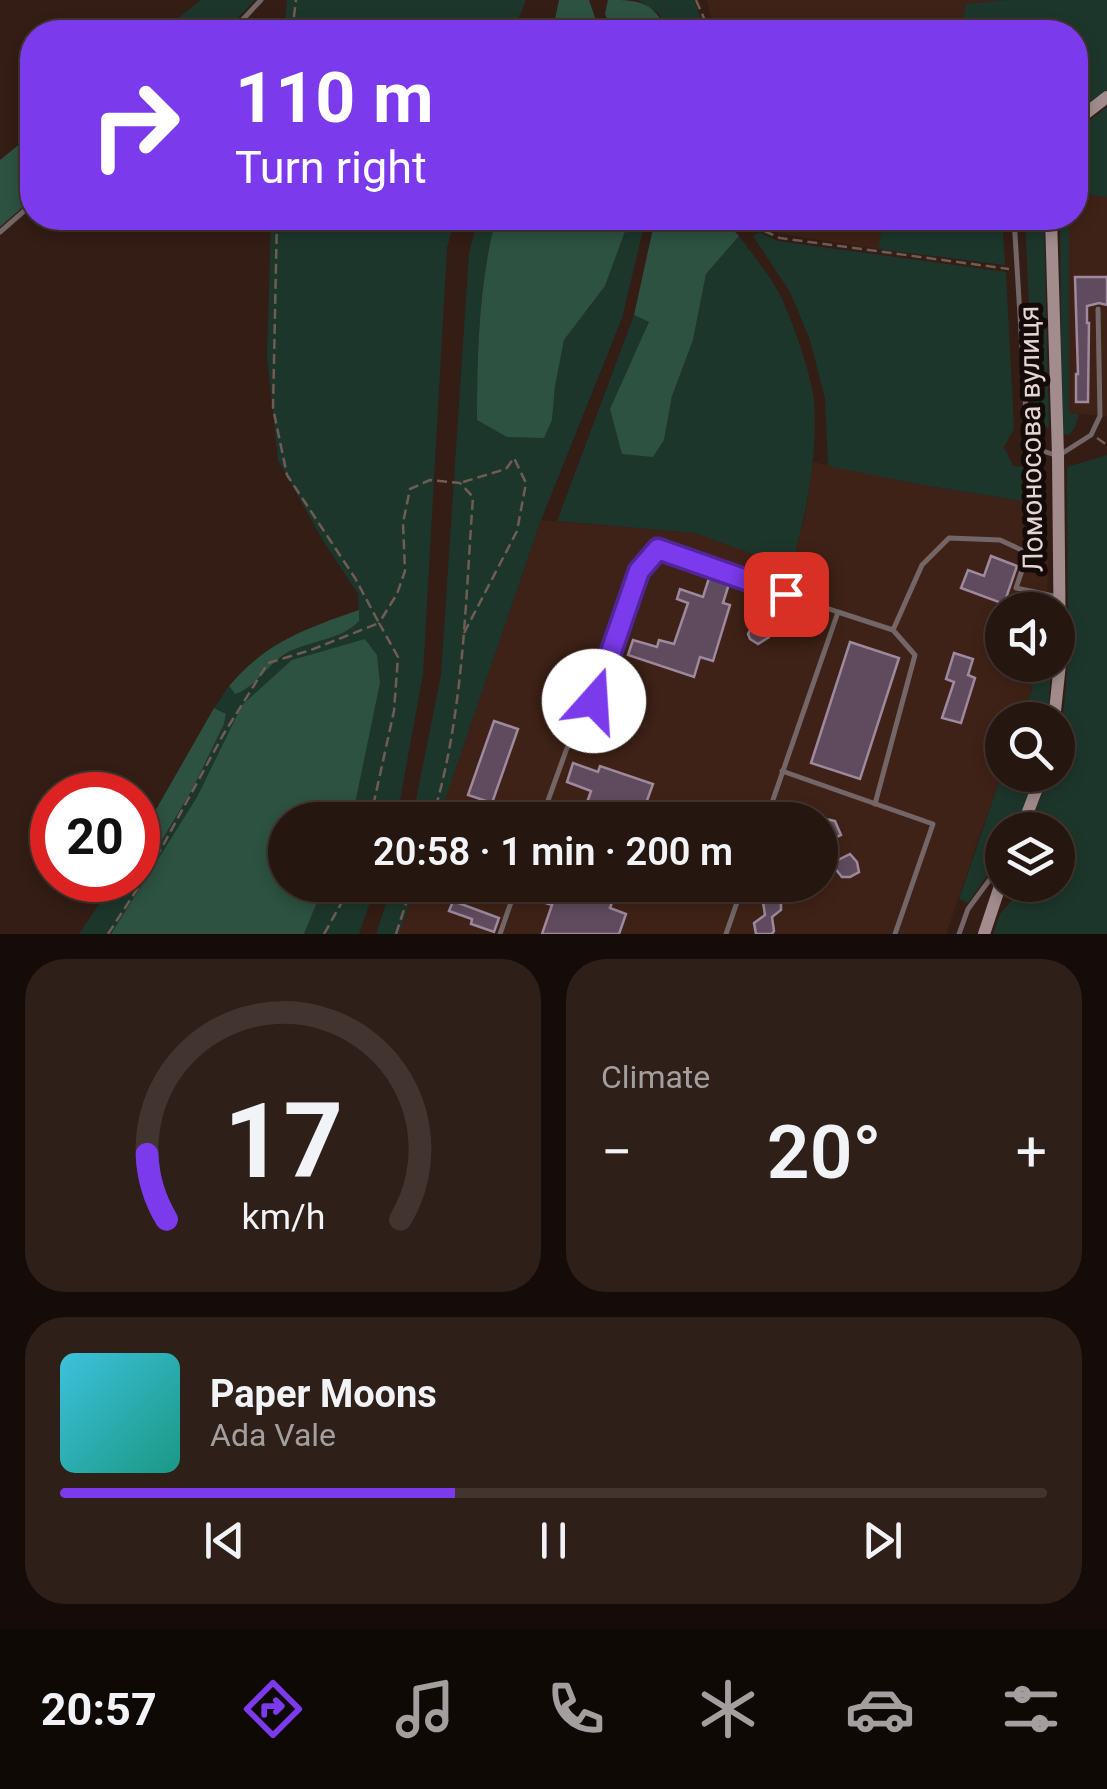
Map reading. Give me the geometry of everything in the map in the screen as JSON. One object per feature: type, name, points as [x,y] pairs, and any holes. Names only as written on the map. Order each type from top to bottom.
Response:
[{"type":"street","name":"Ломоносова вулиця","points":[[1050,230],[1059,592]]},
{"type":"street","points":[[984,934],[995,902]]},
{"type":"lane","points":[[242,20],[261,0]]},
{"type":"lane","points":[[0,232],[20,214]]},
{"type":"lane","points":[[1015,230],[1028,446],[1058,456],[1092,435],[1100,416],[1098,308]]},
{"type":"lane","points":[[894,630],[922,564],[949,538],[1000,540],[1028,554],[1016,588],[1035,592]]},
{"type":"lane","points":[[548,802],[567,748],[582,734],[639,571],[658,549],[894,630],[915,655],[875,804]]},
{"type":"lane","points":[[772,802],[838,612]]},
{"type":"lane","points":[[782,771],[933,824],[895,934]]},
{"type":"lane","points":[[959,934],[968,910],[985,886]]},
{"type":"lane","points":[[500,934],[511,902]]},
{"type":"lane","points":[[726,934],[737,902]]},
{"type":"path","points":[[277,230],[273,408],[287,475],[355,578],[398,657],[394,711],[374,802]]},
{"type":"path","points":[[762,230],[780,238],[1017,270]]},
{"type":"path","points":[[1092,435],[1107,445]]},
{"type":"path","points":[[108,934],[149,871],[223,735],[268,664],[379,623],[405,572],[403,522],[410,489],[430,480],[460,483],[506,469],[514,458],[526,483],[517,531],[463,637]]},
{"type":"path","points":[[437,802],[458,708],[473,497],[460,483]]},
{"type":"path","points":[[324,934],[342,902]]},
{"type":"path","points":[[396,934],[406,902]]},
{"type":"shaded area","points":[[707,0],[1007,0],[966,4],[963,20],[711,20]]},
{"type":"shaded area","points":[[1088,195],[1107,197],[1107,416],[1069,413],[1069,230],[1088,230]]},
{"type":"shaded area","points":[[769,230],[882,230],[878,249]]},
{"type":"shaded area","points":[[813,462],[1045,505],[1047,592],[985,592],[985,682],[1031,682],[1032,690],[1028,702],[985,702],[985,792],[995,792],[988,812],[985,812],[985,822],[946,934],[399,934],[410,902],[838,902],[838,802],[444,802],[541,520],[695,533],[791,568],[805,516]]},
{"type":"green space","points":[[201,0],[255,0],[236,20],[175,20]]},
{"type":"green space","points":[[287,0],[526,0],[518,20],[285,20]]},
{"type":"green space","points":[[559,0],[589,0],[596,20],[554,20]]},
{"type":"green space","points":[[608,0],[629,1],[651,8],[661,20],[608,20]]},
{"type":"green space","points":[[638,0],[694,0],[702,20],[662,20]]},
{"type":"green space","points":[[1107,0],[1107,90],[1088,105],[1088,20],[963,20],[966,4]]},
{"type":"green space","points":[[1107,107],[1107,197],[1088,195],[1090,120]]},
{"type":"green space","points":[[20,144],[20,210],[0,227],[0,160]]},
{"type":"green space","points":[[271,230],[452,230],[447,248],[423,674],[399,802],[355,802],[380,683],[377,655],[242,705],[197,797],[160,856],[160,843],[224,724],[226,714],[214,708],[229,686],[235,694],[242,691],[286,654],[352,628],[359,621],[358,594],[278,460],[267,357]]},
{"type":"green space","points":[[475,230],[493,230],[483,292],[477,420],[552,420],[564,340],[605,286],[626,230],[643,230],[622,318],[541,520],[444,802],[416,802],[441,675],[469,253]]},
{"type":"green space","points":[[493,230],[626,230],[605,286],[564,340],[552,420],[544,438],[507,437],[477,420],[479,344]]},
{"type":"green space","points":[[733,230],[739,236],[706,274],[693,340],[672,396],[664,440],[653,457],[622,454],[610,409],[649,322],[634,315],[652,233]]},
{"type":"green space","points":[[882,230],[1003,230],[1005,265],[878,249]]},
{"type":"green space","points":[[1026,230],[1044,230],[1049,428],[1041,426],[1034,414]]},
{"type":"green space","points":[[1060,230],[1069,230],[1069,413],[1079,414],[1069,435],[1062,434]]},
{"type":"green space","points":[[759,232],[778,241],[1006,272],[1014,429],[1004,447],[1013,466],[1045,468],[1045,505],[828,466],[825,399],[810,340],[790,292],[753,236]]},
{"type":"green space","points":[[739,236],[782,299],[813,390],[812,465],[791,568],[695,533],[557,521],[634,315],[649,322],[652,457],[664,440],[672,396],[693,340],[706,274]]},
{"type":"green space","points":[[1107,455],[1107,934],[993,934],[1000,914],[1010,902],[1075,902],[1075,812],[1035,812],[1043,792],[1075,792],[1075,702],[1064,702],[1066,682],[1075,682],[1075,592],[1068,592],[1067,467]]},
{"type":"green space","points":[[359,610],[359,621],[352,628],[285,654],[242,691],[235,694],[229,686],[273,647]]},
{"type":"green space","points":[[365,639],[377,655],[380,683],[355,802],[268,802],[268,902],[317,902],[304,934],[111,934],[131,902],[160,902],[160,856],[197,797],[242,705],[292,660]]},
{"type":"green space","points":[[1031,682],[1050,682],[1049,702],[1028,702]]},
{"type":"green space","points":[[214,708],[226,714],[192,790],[160,843],[160,802]]},
{"type":"green space","points":[[996,792],[1029,792],[1022,812],[989,812]]},
{"type":"green space","points":[[985,823],[985,878],[968,903],[959,899]]},
{"type":"green space","points":[[100,902],[131,902],[111,934],[79,934]]},
{"type":"green space","points":[[317,902],[370,902],[359,934],[304,934]]},
{"type":"green space","points":[[386,902],[410,902],[399,934],[376,934]]},
{"type":"building","points":[[1075,277],[1107,277],[1107,305],[1087,306],[1088,402],[1076,402]]},
{"type":"building","points":[[991,556],[1017,566],[1008,592],[985,592],[985,597],[961,588],[968,570],[984,576]]},
{"type":"building","points":[[709,578],[729,584],[723,603],[730,605],[713,661],[700,657],[694,677],[628,655],[633,640],[657,647],[659,640],[674,644],[688,603],[677,599],[680,589],[703,597]]},
{"type":"building","points":[[755,607],[772,613],[769,637],[758,644],[748,634],[756,619],[751,618]]},
{"type":"building","points":[[850,642],[899,658],[860,779],[811,763]]},
{"type":"building","points":[[954,653],[973,659],[968,675],[975,678],[961,723],[942,718],[954,682],[946,679]]},
{"type":"building","points":[[494,721],[518,729],[492,802],[468,795]]},
{"type":"building","points":[[573,763],[598,772],[600,766],[653,784],[646,802],[587,802],[591,791],[567,782]]},
{"type":"building","points":[[850,854],[859,872],[842,877],[838,860]]},
{"type":"building","points":[[456,902],[499,918],[494,932],[449,911]]},
{"type":"building","points":[[542,902],[612,902],[610,908],[626,914],[619,934],[542,934],[552,905]]},
{"type":"building","points":[[763,902],[781,903],[781,910],[772,917],[772,934],[756,934],[754,923],[765,915]]},
{"type":"route","points":[[594,701],[639,571],[658,549],[786,594]]}]
